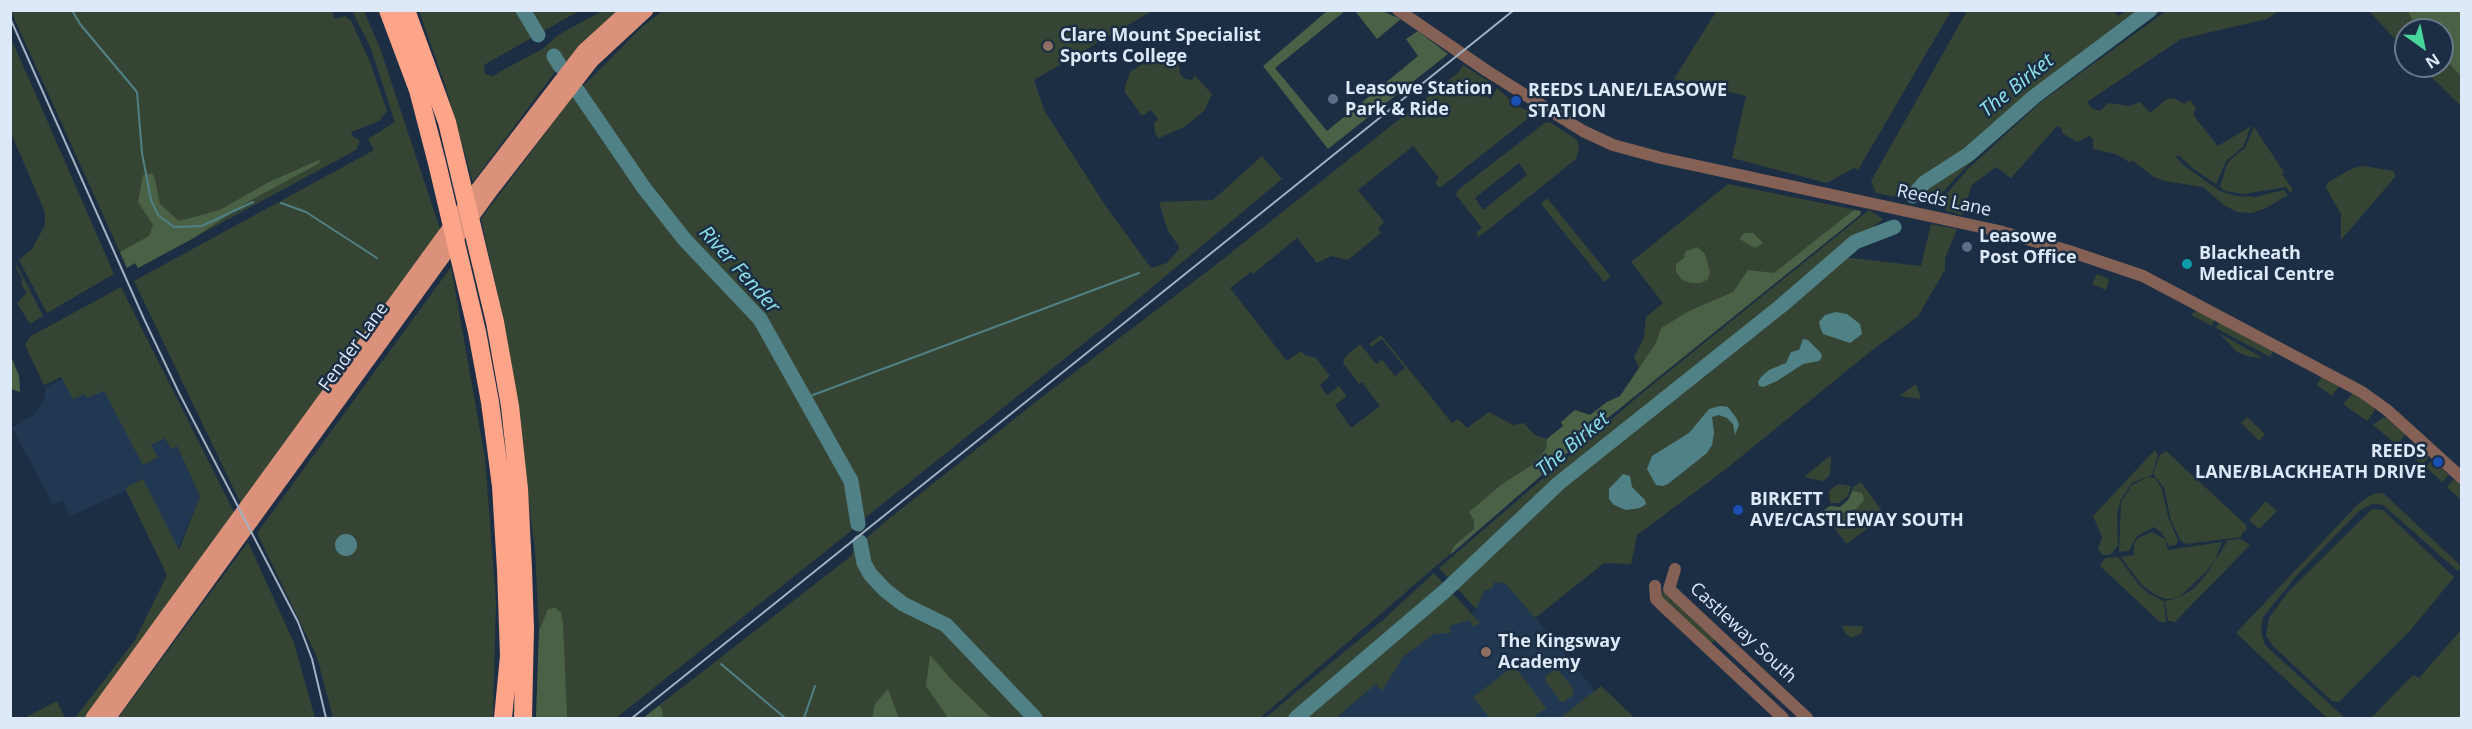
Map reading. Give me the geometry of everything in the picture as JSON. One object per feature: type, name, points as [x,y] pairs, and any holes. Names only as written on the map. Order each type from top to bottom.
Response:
[{"type":"highway","points":[[375,10],[437,163]]},
{"type":"highway","points":[[388,10],[418,90],[437,163],[477,332],[490,402],[501,486],[508,656],[503,718]]},
{"type":"highway","points":[[406,10],[447,122],[495,322],[510,406],[519,489],[523,569],[525,628],[523,718]]},
{"type":"main road","name":"Fender Lane","points":[[93,718],[258,502],[584,51],[629,10]]},
{"type":"main road","name":"Fender Lane","points":[[484,191],[592,60],[646,10]]},
{"type":"main road","name":"Fender Lane","points":[[108,718],[238,529]]},
{"type":"street","name":"Reeds Lane","points":[[1398,10],[1575,126],[1613,145],[1660,158],[1999,231],[2108,263],[2142,276],[2362,392],[2387,410],[2462,478]]},
{"type":"street","name":"Castleway South","points":[[1675,569],[1670,589],[1807,718]]},
{"type":"street","name":"Castleway South","points":[[1655,586],[1654,592],[1661,604],[1780,716]]},
{"type":"street","points":[[1712,653],[1724,641]]},
{"type":"street","points":[[1780,716],[1789,702]]},
{"type":"shaded area","points":[[664,10],[1152,11],[1034,80],[1044,110],[1105,205],[1151,268],[1167,263],[1180,248],[1168,231],[1159,202],[1213,200],[1262,156],[1282,179],[1103,328],[861,521],[851,473],[773,336],[750,305],[676,225],[581,88],[643,26]]},
{"type":"shaded area","points":[[1717,10],[1951,11],[1858,170],[1854,168],[1827,183],[1732,158],[1746,96],[1674,79]]},
{"type":"shaded area","points":[[11,11],[331,11],[335,19],[345,16],[351,21],[370,62],[387,111],[379,121],[351,132],[352,136],[359,140],[356,150],[138,268],[135,263],[127,268]]},
{"type":"shaded area","points":[[352,11],[364,11],[381,51],[440,229],[241,504],[134,281],[374,150],[368,139],[395,122],[370,46]]},
{"type":"shaded area","points":[[419,11],[520,11],[536,34],[540,32],[525,11],[579,11],[484,65],[485,74],[492,76],[544,48],[558,35],[602,11],[620,11],[568,63],[564,60],[473,182],[445,85]]},
{"type":"shaded area","points":[[1327,11],[1345,11],[1275,68],[1327,131],[1418,56],[1406,39],[1418,31],[1448,54],[1328,149],[1263,66]]},
{"type":"shaded area","points":[[1355,11],[1382,11],[1401,19],[1377,39]]},
{"type":"shaded area","points":[[1967,11],[2114,11],[2118,16],[2126,11],[2161,11],[2040,99],[1966,167],[1932,204],[1876,193],[1871,181]]},
{"type":"shaded area","points":[[2166,11],[2279,11],[2267,19],[2181,39],[2087,102],[2093,109],[2100,111],[2108,103],[2130,106],[2140,102],[2150,113],[2167,99],[2174,98],[2184,104],[2190,100],[2196,108],[2193,115],[2218,146],[2251,126],[2243,147],[2226,161],[2216,184],[2178,155],[2176,157],[2183,165],[2220,191],[2236,196],[2255,197],[2284,190],[2288,195],[2252,213],[2237,212],[2224,205],[2203,187],[2164,181],[2154,177],[2133,161],[2129,162],[2116,154],[2093,149],[2093,139],[2089,136],[2077,142],[2062,133],[2062,129],[2057,126],[2011,178],[1996,167],[1972,185],[1962,215],[1945,210],[1947,203],[1940,201],[1968,169],[2042,101]]},
{"type":"shaded area","points":[[2369,11],[2461,11],[2461,106],[2432,78],[2454,78],[2454,18],[2394,18],[2394,38]]},
{"type":"shaded area","points":[[2408,11],[2461,11],[2461,76],[2454,69],[2454,18],[2412,18]]},
{"type":"shaded area","points":[[11,38],[114,274],[47,313],[19,260],[32,249],[45,225],[45,212],[11,133]]},
{"type":"shaded area","points":[[1161,57],[1178,57],[1180,74],[1185,79],[1193,80],[1194,75],[1212,94],[1205,110],[1184,127],[1159,138],[1155,134],[1154,123],[1158,119],[1151,110],[1142,116],[1125,92],[1125,87],[1130,72]]},
{"type":"shaded area","points":[[1463,65],[1493,84],[1490,89],[1485,87],[1482,93],[1491,99],[1497,88],[1516,105],[1530,112],[1527,119],[1440,188],[1435,183],[1439,178],[1413,146],[1358,190],[1384,222],[1378,228],[1381,233],[1348,260],[1331,256],[1317,263],[1297,238],[1253,274],[1251,272],[1230,288],[1287,361],[1301,351],[1305,355],[1316,358],[1330,376],[1320,385],[1327,395],[1339,386],[1347,396],[1335,405],[1351,428],[1380,406],[1362,382],[1359,384],[1343,363],[1345,357],[1360,344],[1376,364],[1382,360],[1395,376],[1405,368],[1382,339],[1371,347],[1369,344],[1381,335],[1452,423],[1458,419],[1467,428],[1489,412],[1513,425],[1524,423],[1535,435],[1547,439],[1563,426],[1561,422],[1575,410],[1590,415],[1607,402],[1621,396],[1639,368],[1634,357],[1644,337],[1646,317],[1663,303],[1631,262],[1728,184],[1861,211],[1860,215],[1604,421],[1260,718],[643,718],[851,556],[853,550],[886,521],[1042,397],[1213,267],[1459,72]]},
{"type":"shaded area","points":[[576,92],[655,210],[756,323],[786,370],[849,482],[856,527],[616,718],[536,718],[539,631],[535,550],[508,343],[481,219]]},
{"type":"shaded area","points":[[1546,122],[1577,140],[1579,147],[1576,159],[1479,237],[1476,233],[1482,228],[1456,195],[1458,190]],"holes":[[[1519,163],[1527,175],[1483,210],[1475,198]]]},
{"type":"shaded area","points":[[2254,127],[2284,172],[2282,174],[2293,190],[2290,193],[2286,187],[2244,194],[2225,191],[2220,187],[2226,167],[2230,160],[2245,148]]},
{"type":"shaded area","points":[[321,159],[318,164],[251,200],[192,239],[138,268],[135,263],[127,268],[120,252],[149,236],[153,225],[138,202],[143,175],[152,173],[160,204],[179,221],[220,210],[269,182]]},
{"type":"shaded area","points":[[2364,166],[2393,171],[2396,176],[2341,240],[2341,214],[2326,188],[2327,183],[2353,168]]},
{"type":"shaded area","points":[[1547,198],[1611,277],[1604,282],[1541,204]]},
{"type":"shaded area","points":[[1854,210],[1861,211],[1860,215],[1604,421],[1450,555],[1454,546],[1474,529],[1474,520],[1469,512],[1501,485],[1535,463],[1546,449],[1547,439],[1563,426],[1561,422],[1575,410],[1590,415],[1607,402],[1620,396],[1656,343],[1661,328],[1689,311],[1733,292],[1748,270],[1774,273]]},
{"type":"shaded area","points":[[1869,210],[1883,219],[1842,253],[1843,257],[1921,266],[1931,224],[1957,229],[1945,258],[1945,270],[1918,316],[1871,351],[1726,469],[1637,535],[1631,564],[1604,563],[1535,618],[1506,584],[1499,582],[1493,583],[1493,588],[1485,590],[1476,609],[1439,568],[1641,394]]},
{"type":"shaded area","points":[[1744,233],[1753,233],[1763,243],[1755,248],[1740,239]]},
{"type":"shaded area","points":[[1697,247],[1705,254],[1710,272],[1708,279],[1701,283],[1691,283],[1682,280],[1676,272],[1676,264],[1684,258],[1685,252]]},
{"type":"shaded area","points":[[17,265],[43,316],[30,324],[17,303],[27,293],[22,285]]},
{"type":"shaded area","points":[[451,267],[485,458],[496,601],[493,718],[333,718],[317,657],[257,533]]},
{"type":"shaded area","points":[[2097,274],[2109,279],[2106,290],[2092,284]]},
{"type":"shaded area","points":[[121,287],[235,514],[86,718],[75,718],[135,640],[167,575],[125,488],[143,479],[179,550],[200,496],[177,446],[171,449],[165,438],[151,445],[158,457],[143,465],[104,391],[87,398],[85,394],[73,399],[61,377],[44,385],[25,345],[31,336]]},
{"type":"shaded area","points":[[2197,309],[2215,319],[2212,326],[2191,315]]},
{"type":"shaded area","points":[[1836,312],[1847,314],[1860,324],[1862,334],[1850,343],[1823,334],[1819,322],[1825,315]]},
{"type":"shaded area","points":[[2219,321],[2274,349],[2270,357],[2216,328]]},
{"type":"shaded area","points":[[2219,333],[2263,358],[2250,357],[2237,352]]},
{"type":"shaded area","points":[[1803,339],[1808,340],[1821,353],[1822,357],[1819,361],[1803,364],[1777,381],[1763,387],[1759,386],[1758,382],[1761,377],[1769,370],[1786,363],[1791,352],[1799,350]]},
{"type":"shaded area","points":[[131,348],[200,496],[167,574],[126,491],[70,516],[63,500],[53,504],[12,428],[35,414],[45,398],[46,387]]},
{"type":"shaded area","points":[[11,356],[19,376],[20,392],[11,389]]},
{"type":"shaded area","points":[[2322,376],[2340,385],[2332,396],[2317,385]]},
{"type":"shaded area","points":[[1916,384],[1921,399],[1899,396]]},
{"type":"shaded area","points":[[2353,393],[2372,404],[2375,410],[2367,421],[2343,404]]},
{"type":"shaded area","points":[[1720,406],[1728,407],[1737,419],[1739,425],[1735,435],[1733,424],[1727,418],[1719,415],[1712,417],[1714,433],[1712,445],[1707,453],[1668,484],[1656,485],[1647,469],[1652,456],[1689,433],[1709,409]]},
{"type":"shaded area","points":[[2247,417],[2265,434],[2259,441],[2241,423]]},
{"type":"shaded area","points":[[2382,418],[2386,418],[2405,435],[2397,445],[2373,425]]},
{"type":"shaded area","points":[[2413,442],[2429,457],[2422,465],[2406,451]]},
{"type":"shaded area","points":[[2155,450],[2158,455],[2152,475],[2132,483],[2120,501],[2117,515],[2118,546],[2110,555],[2103,555],[2098,549],[2102,537],[2093,516]]},
{"type":"shaded area","points":[[2166,451],[2246,525],[2247,530],[2241,537],[2186,544],[2181,541],[2171,521],[2164,488],[2153,474],[2160,455]]},
{"type":"shaded area","points":[[1831,455],[1830,475],[1823,481],[1804,477]]},
{"type":"shaded area","points":[[2432,460],[2449,475],[2442,482],[2426,467]]},
{"type":"shaded area","points":[[1623,474],[1630,476],[1632,487],[1645,500],[1646,504],[1640,508],[1626,510],[1614,505],[1609,499],[1609,489]]},
{"type":"shaded area","points":[[2148,477],[2155,478],[2162,489],[2168,517],[2178,540],[2176,545],[2169,546],[2162,533],[2154,527],[2137,536],[2129,551],[2119,552],[2121,502],[2132,485]]},
{"type":"shaded area","points":[[2454,479],[2461,485],[2461,500],[2447,487]]},
{"type":"shaded area","points":[[1861,482],[1885,515],[1846,543],[1822,512],[1830,506],[1840,507],[1848,500],[1853,487]]},
{"type":"shaded area","points":[[1838,484],[1851,486],[1848,496],[1839,503],[1830,503],[1829,491]]},
{"type":"shaded area","points":[[1853,491],[1862,493],[1864,500],[1856,509],[1826,518],[1822,512],[1830,506],[1840,507]]},
{"type":"shaded area","points":[[2383,493],[2461,566],[2458,571],[2383,505],[2372,504],[2359,511],[2298,574],[2263,617],[2261,631],[2265,645],[2345,718],[2327,718],[2236,633],[2359,503],[2373,494]]},
{"type":"shaded area","points":[[2266,501],[2277,511],[2259,529],[2249,520]]},
{"type":"shaded area","points":[[2372,509],[2383,510],[2454,577],[2409,632],[2339,702],[2332,701],[2273,646],[2266,635],[2269,618],[2287,593]]},
{"type":"shaded area","points":[[2152,532],[2165,539],[2168,550],[2222,542],[2215,560],[2206,572],[2178,598],[2167,599],[2155,595],[2141,584],[2121,557],[2134,555],[2134,544],[2138,538]]},
{"type":"shaded area","points":[[346,534],[354,537],[357,545],[354,553],[346,556],[338,553],[335,545],[338,537]]},
{"type":"shaded area","points":[[2241,539],[2250,545],[2174,623],[2168,621],[2165,601],[2178,598],[2193,589],[2206,575],[2228,540]]},
{"type":"shaded area","points":[[248,542],[294,643],[315,718],[118,718]]},
{"type":"shaded area","points":[[2118,557],[2139,585],[2149,594],[2164,601],[2166,622],[2160,622],[2100,566],[2105,558]]},
{"type":"shaded area","points":[[1434,573],[1480,623],[1472,627],[1470,620],[1449,626],[1451,633],[1434,634],[1403,657],[1382,691],[1376,684],[1336,718],[1296,718],[1365,660],[1293,718],[1265,718],[1384,619]]},
{"type":"shaded area","name":"The Kingsway Academy","points":[[1489,582],[1507,583],[1595,691],[1561,718],[1336,718],[1364,695],[1387,670],[1459,613],[1471,614],[1476,610],[1483,587]]},
{"type":"shaded area","points":[[1664,591],[1715,638],[1714,642],[1710,643],[1660,596]]},
{"type":"shaded area","points":[[555,608],[561,613],[563,623],[567,718],[536,718],[539,631],[548,609]]},
{"type":"shaded area","points":[[1842,626],[1863,626],[1862,633],[1852,638],[1846,634]]},
{"type":"shaded area","points":[[2461,630],[2461,718],[2371,718],[2413,675],[2419,678]]},
{"type":"shaded area","points":[[930,655],[991,718],[948,718],[926,686]]},
{"type":"shaded area","points":[[1514,666],[1546,708],[1533,718],[1490,718],[1473,697]]},
{"type":"shaded area","points":[[1554,670],[1559,671],[1573,688],[1573,695],[1564,702],[1560,701],[1545,680],[1546,676]]},
{"type":"shaded area","points":[[1601,686],[1635,718],[1560,718]]},
{"type":"shaded area","points":[[888,689],[899,718],[872,718],[875,704]]},
{"type":"shaded area","points":[[57,701],[65,718],[26,718],[26,717]]},
{"type":"shaded area","points":[[660,705],[663,713],[661,718],[643,718]]},
{"type":"waterway","points":[[72,10],[80,24],[137,92],[142,153],[151,200],[158,215],[174,227],[202,226],[253,202]]},
{"type":"waterway","name":"River Fender","points":[[523,10],[538,35]]},
{"type":"waterway","name":"The Birket","points":[[1913,196],[1924,183],[1969,154],[2035,96],[2150,10]]},
{"type":"waterway","name":"River Fender","points":[[554,56],[560,66]]},
{"type":"waterway","name":"River Fender","points":[[577,90],[644,188],[685,240],[760,319],[851,481],[858,524]]},
{"type":"waterway","points":[[281,203],[306,212],[377,258]]},
{"type":"waterway","name":"The Birket","points":[[1296,718],[1446,590],[1559,483],[1781,306],[1855,242],[1894,227]]},
{"type":"waterway","points":[[805,398],[1139,273]]},
{"type":"waterway","name":"River Fender","points":[[860,542],[864,563],[870,574],[885,590],[903,604],[946,625],[1035,718]]},
{"type":"waterway","points":[[721,664],[785,718]]},
{"type":"waterway","points":[[804,718],[815,686]]},
{"type":"railway","points":[[632,718],[1514,10]]},
{"type":"railway","points":[[10,18],[179,393],[298,622],[312,659],[326,718]]},
{"type":"place","name":"Clare Mount Specialist Sports College","points":[[1048,46]]},
{"type":"place","name":"Leasowe Station Park & Ride","points":[[1333,99]]},
{"type":"place","name":"REEDS LANE/LEASOWE STATION","points":[[1516,101]]},
{"type":"place","name":"Leasowe Post Office","points":[[1967,247]]},
{"type":"place","name":"Blackheath Medical Centre","points":[[2187,264]]},
{"type":"place","name":"REEDS LANE/BLACKHEATH DRIVE","points":[[2438,462]]},
{"type":"place","name":"BIRKETT AVE/CASTLEWAY SOUTH","points":[[1738,510]]},
{"type":"place","name":"The Kingsway Academy","points":[[1486,652]]}]
